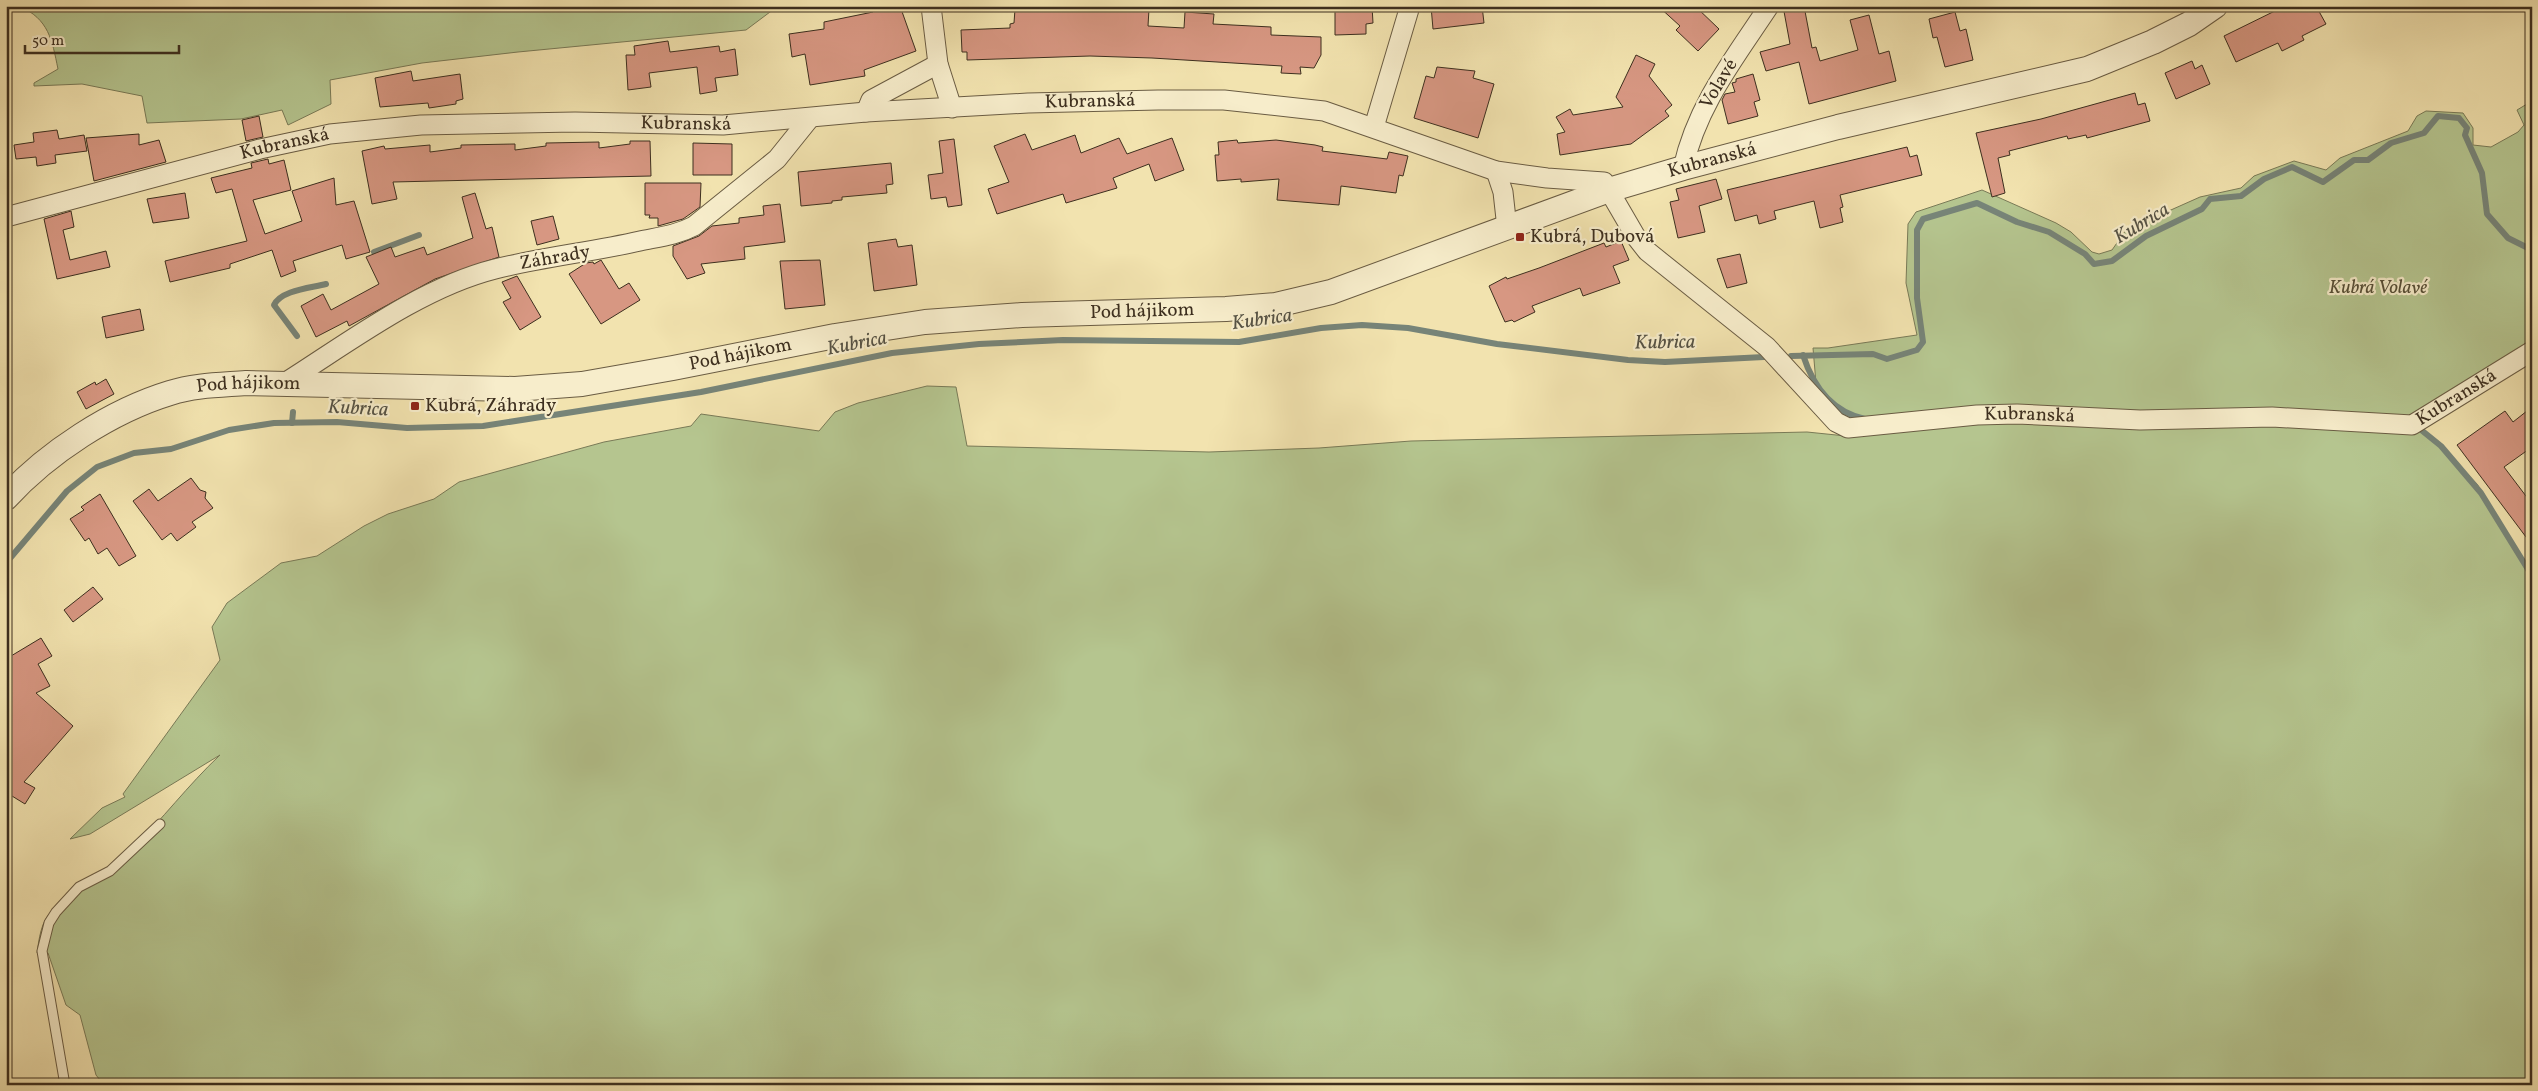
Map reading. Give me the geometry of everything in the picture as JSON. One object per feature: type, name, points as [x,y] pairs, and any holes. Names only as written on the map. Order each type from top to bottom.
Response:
[{"type":"street","points":[[932,6],[938,64],[952,108]]},
{"type":"street","points":[[1374,127],[1410,6]]},
{"type":"street","name":"Volavé","points":[[1683,168],[1689,139],[1712,91],[1769,6]]},
{"type":"street","name":"Kubranská","points":[[1609,190],[1683,168],[1838,127],[2087,69],[2146,46],[2189,24],[2214,6]]},
{"type":"street","points":[[866,112],[871,100],[938,64]]},
{"type":"street","name":"Kubranská","points":[[6,217],[260,149],[330,134],[421,125],[575,122],[724,125],[866,112],[1028,103],[1224,100],[1324,111],[1496,171],[1547,178],[1604,182],[1636,237],[1647,251],[1767,347],[1828,415],[1840,426],[1848,428],[1977,415],[2017,414],[2150,420],[2272,417],[2412,424],[2532,351]]},
{"type":"street","name":"Záhrady","points":[[283,384],[387,318],[444,287],[493,269],[681,232],[694,226],[777,159],[810,118]]},
{"type":"street","points":[[1496,171],[1503,192],[1507,228]]},
{"type":"street","name":"Pod hájikom","points":[[6,498],[40,467],[87,432],[140,405],[170,393],[202,386],[283,384],[515,389],[582,384],[835,336],[925,322],[1022,315],[1226,309],[1276,305],[1331,292],[1609,190]]},
{"type":"lane","points":[[66,1085],[42,951],[46,930],[56,912],[79,887],[110,871],[160,824]]},
{"type":"green space","points":[[19,6],[778,6],[746,30],[422,63],[330,80],[331,104],[288,125],[282,110],[241,119],[147,123],[142,96],[82,84],[34,86],[34,83],[58,69],[48,32],[37,17]]},
{"type":"green space","name":"Kubrá Volavé","points":[[2532,101],[2532,346],[2409,417],[1872,423],[1840,417],[1817,395],[1813,348],[1828,348],[1917,335],[1906,283],[1908,224],[1916,212],[1982,190],[2056,223],[2071,232],[2092,252],[2099,254],[2112,250],[2126,230],[2200,197],[2241,188],[2254,176],[2294,161],[2326,170],[2340,158],[2408,131],[2417,116],[2426,111],[2463,113],[2473,128],[2473,145],[2491,147],[2518,132],[2524,125],[2517,110]]},
{"type":"green space","points":[[927,386],[956,387],[967,446],[1209,452],[1319,448],[1411,441],[1807,432],[1846,436],[1982,421],[2423,428],[2477,484],[2523,560],[2532,589],[2532,1085],[104,1085],[96,1075],[80,1015],[66,1005],[48,953],[37,953],[41,930],[45,920],[52,911],[131,850],[220,755],[90,834],[70,839],[102,808],[125,797],[123,794],[220,660],[212,627],[227,603],[281,563],[317,556],[364,526],[388,514],[434,499],[459,482],[604,442],[691,426],[701,414],[819,431],[835,412],[858,403]]},
{"type":"building","points":[[871,6],[900,6],[916,51],[864,70],[865,76],[810,85],[805,54],[792,57],[789,34],[824,29],[824,22],[873,12]]},
{"type":"building","points":[[1024,6],[1149,9],[1148,26],[1184,28],[1185,12],[1214,14],[1213,24],[1271,27],[1271,35],[1321,37],[1321,55],[1314,68],[1300,67],[1301,74],[1281,73],[1282,66],[1152,58],[1090,56],[967,60],[967,52],[962,52],[961,30],[1010,28],[1010,24],[1014,23],[1015,9],[1024,9]]},
{"type":"building","points":[[1335,6],[1372,6],[1373,23],[1366,24],[1366,34],[1335,35]]},
{"type":"building","points":[[1431,6],[1482,6],[1484,23],[1433,29]]},
{"type":"building","points":[[1658,6],[1695,6],[1719,29],[1698,51],[1676,30],[1680,26]]},
{"type":"building","points":[[1783,6],[1804,6],[1812,48],[1816,47],[1820,61],[1858,50],[1850,20],[1869,15],[1879,54],[1889,51],[1896,81],[1809,104],[1799,62],[1766,71],[1760,52],[1790,44]]},
{"type":"building","points":[[2285,6],[2316,6],[2326,24],[2302,36],[2304,40],[2282,51],[2278,43],[2236,62],[2224,36]]},
{"type":"building","points":[[1955,12],[1960,31],[1966,29],[1973,60],[1945,67],[1937,37],[1933,38],[1929,19]]},
{"type":"building","points":[[668,41],[670,52],[719,46],[720,52],[735,49],[738,75],[715,78],[717,91],[700,94],[697,67],[649,73],[651,87],[628,90],[626,55],[635,55],[634,46]]},
{"type":"building","points":[[1636,55],[1655,64],[1649,76],[1672,105],[1665,111],[1669,116],[1631,144],[1560,155],[1557,134],[1565,132],[1556,117],[1570,109],[1573,115],[1623,107],[1616,97]]},
{"type":"building","points":[[2192,61],[2195,69],[2202,65],[2210,84],[2176,99],[2165,73]]},
{"type":"building","points":[[1437,67],[1475,71],[1473,78],[1494,84],[1478,138],[1414,118],[1426,76],[1434,78]]},
{"type":"building","points":[[411,71],[413,81],[460,74],[463,99],[456,101],[456,104],[429,108],[428,103],[380,107],[375,78]]},
{"type":"building","points":[[1753,74],[1760,100],[1754,102],[1758,116],[1728,124],[1722,100],[1725,94],[1735,92],[1732,83],[1736,82],[1736,79]]},
{"type":"building","points":[[2135,93],[2138,105],[2145,103],[2150,121],[2087,138],[2086,135],[2068,139],[2067,136],[2009,151],[2010,155],[1998,158],[2005,193],[1992,197],[1976,133],[2041,119]]},
{"type":"building","points":[[259,116],[263,137],[246,141],[242,120]]},
{"type":"building","points":[[57,130],[59,139],[84,135],[87,151],[55,155],[56,163],[37,166],[36,157],[16,159],[14,145],[34,142],[33,133]]},
{"type":"building","points":[[139,134],[139,145],[159,140],[166,162],[94,181],[86,138]]},
{"type":"building","points":[[1025,134],[1032,150],[1075,135],[1081,153],[1119,138],[1127,154],[1172,138],[1184,170],[1155,181],[1149,164],[1113,178],[1117,188],[1066,203],[1063,194],[997,214],[988,189],[1009,182],[994,146]]},
{"type":"building","points":[[954,139],[962,205],[948,207],[946,197],[931,199],[928,175],[943,173],[939,141]]},
{"type":"building","points":[[1237,140],[1238,143],[1276,140],[1315,145],[1323,147],[1322,151],[1387,159],[1389,152],[1408,156],[1403,176],[1399,175],[1396,193],[1341,186],[1339,205],[1277,200],[1279,179],[1241,182],[1241,179],[1217,181],[1215,155],[1219,155],[1218,142]]},
{"type":"building","points":[[630,141],[650,141],[651,176],[393,182],[397,199],[372,204],[362,151],[384,146],[385,149],[430,145],[430,152],[461,148],[461,145],[515,144],[515,150],[546,146],[546,143],[599,142],[599,148],[630,144]]},
{"type":"building","points":[[693,143],[732,144],[732,175],[693,175]]},
{"type":"building","points":[[1907,147],[1910,157],[1917,155],[1922,175],[1840,195],[1843,207],[1840,208],[1843,222],[1820,228],[1814,201],[1774,211],[1776,219],[1759,224],[1757,215],[1735,221],[1727,190]]},
{"type":"building","points":[[268,159],[269,164],[284,160],[291,190],[253,200],[265,234],[302,221],[292,191],[334,178],[336,205],[354,201],[370,252],[346,259],[342,245],[293,261],[296,271],[281,277],[272,250],[230,264],[230,268],[170,282],[165,261],[247,241],[232,189],[216,193],[211,178],[252,168],[251,163]]},
{"type":"building","points":[[891,163],[893,184],[886,185],[887,193],[842,197],[842,200],[832,201],[832,203],[801,206],[798,172]]},
{"type":"building","points":[[1716,179],[1722,199],[1699,206],[1705,232],[1678,238],[1670,202],[1679,200],[1676,189]]},
{"type":"building","points":[[645,183],[701,183],[700,207],[683,219],[658,226],[658,218],[649,218],[650,215],[645,215]]},
{"type":"building","points":[[185,193],[189,218],[153,223],[147,199]]},
{"type":"building","points":[[475,193],[486,229],[492,227],[499,257],[435,279],[349,326],[347,321],[316,337],[301,306],[323,294],[331,310],[379,284],[366,257],[391,247],[395,257],[424,247],[427,255],[473,238],[462,197]]},
{"type":"building","points":[[780,204],[785,242],[744,247],[745,259],[701,264],[705,273],[687,279],[673,256],[673,246],[699,236],[712,226],[739,223],[739,218],[764,215],[763,206]]},
{"type":"building","points":[[71,211],[74,227],[63,230],[70,260],[106,251],[110,267],[57,279],[44,219]]},
{"type":"building","points":[[553,216],[559,239],[537,245],[531,221]]},
{"type":"building","points":[[896,239],[898,247],[912,245],[917,285],[874,291],[868,243]]},
{"type":"building","points":[[1621,241],[1629,260],[1613,266],[1620,283],[1583,296],[1580,288],[1532,306],[1535,312],[1514,322],[1512,320],[1505,322],[1489,286],[1506,277],[1507,279],[1539,268],[1604,243],[1606,247]]},
{"type":"building","points":[[1740,254],[1747,283],[1727,288],[1717,259]]},
{"type":"building","points":[[601,260],[619,289],[629,283],[640,300],[601,324],[569,274],[586,263],[593,262],[594,264]]},
{"type":"building","points":[[820,260],[825,305],[785,309],[780,261]]},
{"type":"building","points":[[517,276],[541,317],[520,330],[503,302],[511,298],[502,282]]},
{"type":"building","points":[[140,309],[144,330],[106,338],[102,317]]},
{"type":"building","points":[[106,379],[114,394],[86,409],[77,392],[95,382],[96,385]]},
{"type":"building","points":[[2532,407],[2532,447],[2504,467],[2532,504],[2532,545],[2457,445],[2505,411],[2513,422]]},
{"type":"building","points":[[191,478],[200,490],[206,492],[205,498],[213,508],[192,522],[196,527],[177,541],[171,533],[162,540],[133,501],[149,489],[158,501]]},
{"type":"building","points":[[100,494],[136,556],[119,566],[107,548],[98,554],[89,538],[85,541],[70,519],[84,510],[81,507]]},
{"type":"building","points":[[93,587],[103,599],[73,622],[64,610]]},
{"type":"building","points":[[41,638],[52,656],[38,664],[50,686],[36,693],[73,726],[24,782],[35,788],[25,804],[12,796],[6,802],[6,659]]},
{"type":"waterway","name":"Kubrica","points":[[1791,356],[1873,354],[1887,359],[1917,350],[1923,342],[1917,298],[1917,230],[1923,219],[1977,203],[2017,222],[2049,232],[2085,254],[2094,264],[2112,261],[2146,236],[2202,209],[2210,199],[2241,196],[2264,179],[2292,167],[2323,182],[2354,160],[2368,160],[2391,143],[2424,133],[2438,116],[2459,118],[2467,128],[2465,135],[2482,173],[2487,214],[2508,238],[2532,250]]},
{"type":"waterway","points":[[374,252],[419,235]]},
{"type":"waterway","points":[[297,336],[274,305],[283,296],[290,293],[326,284]]},
{"type":"waterway","name":"Kubrica","points":[[6,563],[67,491],[97,467],[134,453],[171,449],[229,430],[274,423],[337,422],[407,428],[483,426],[701,392],[892,353],[979,344],[1063,340],[1239,342],[1321,328],[1362,325],[1408,328],[1497,344],[1628,360],[1665,362],[1764,357]]},
{"type":"waterway","points":[[1803,355],[1812,377],[1825,396],[1853,416],[1865,419]]},
{"type":"waterway","points":[[292,423],[293,412]]},
{"type":"waterway","points":[[2414,430],[2420,429],[2441,446],[2481,493],[2529,571],[2532,579]]},
{"type":"place","name":"Kubrá, Dubová","points":[[1520,237]]},
{"type":"place","name":"Kubrá, Záhrady","points":[[415,406]]}]
